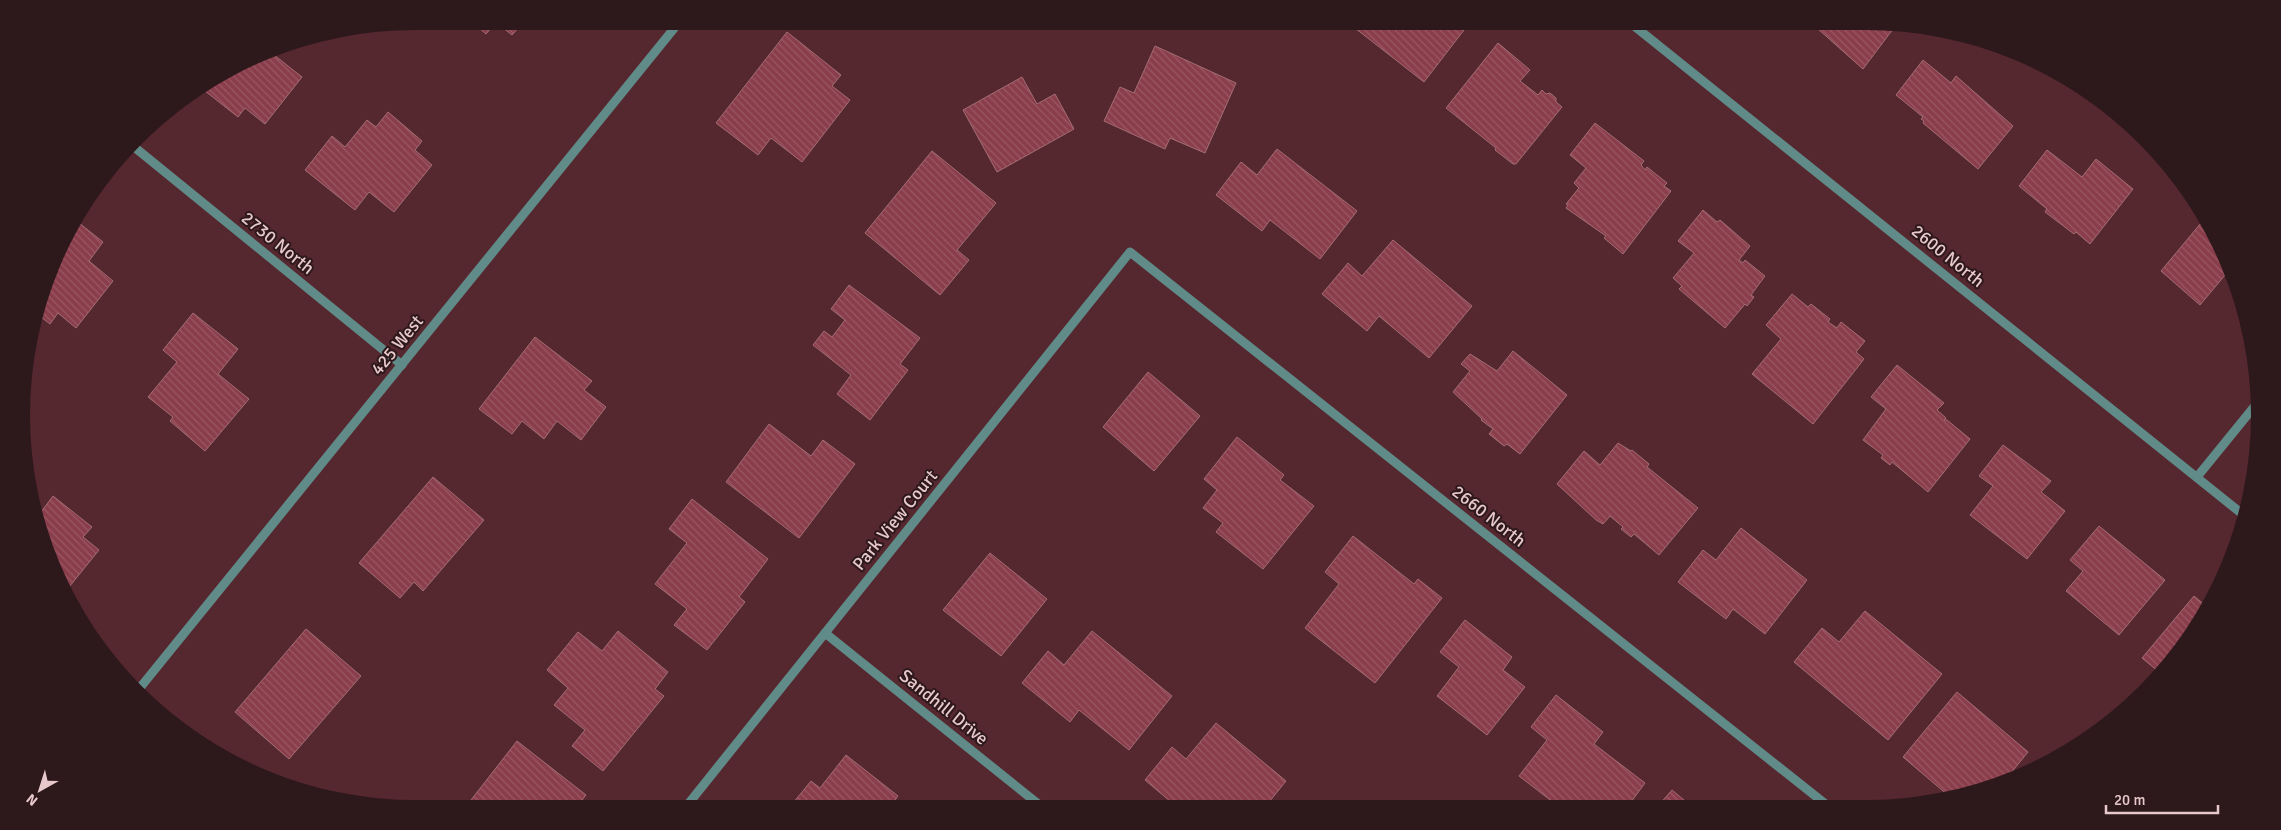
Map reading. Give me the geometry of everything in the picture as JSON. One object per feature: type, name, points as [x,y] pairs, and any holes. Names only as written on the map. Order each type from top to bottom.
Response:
[{"type":"street","name":"425 West","points":[[142,686],[673,30]]},
{"type":"street","name":"2600 North","points":[[1639,30],[2239,510]]},
{"type":"street","name":"2730 North","points":[[137,149],[402,365]]},
{"type":"street","name":"Park View Court","points":[[691,800],[1130,252]]},
{"type":"street","name":"2660 North","points":[[1130,252],[1820,800]]},
{"type":"street","points":[[2197,477],[2251,411]]},
{"type":"street","name":"Sandhill Drive","points":[[825,633],[1033,800]]},
{"type":"building","points":[[481,30],[489,30],[486,34]]},
{"type":"building","points":[[506,30],[516,30],[512,35]]},
{"type":"building","points":[[1358,30],[1464,30],[1424,82]]},
{"type":"building","points":[[1819,30],[1891,31],[1863,69]]},
{"type":"building","points":[[787,32],[841,75],[832,86],[850,100],[802,162],[771,138],[758,155],[716,123]]},
{"type":"building","points":[[1498,43],[1530,70],[1520,81],[1538,95],[1542,90],[1546,94],[1550,93],[1562,107],[1516,164],[1513,164],[1495,150],[1496,148],[1446,108]]},
{"type":"building","points":[[1155,46],[1236,83],[1205,153],[1170,138],[1165,149],[1104,121],[1120,87],[1134,93]]},
{"type":"building","points":[[275,56],[302,77],[265,124],[245,108],[238,117],[206,92],[245,70]]},
{"type":"building","points":[[1923,60],[1951,83],[1956,76],[2013,126],[1978,169],[1923,123],[1924,121],[1921,119],[1923,117],[1896,95]]},
{"type":"building","points":[[1022,77],[1037,104],[1055,94],[1074,129],[997,172],[963,110]]},
{"type":"building","points":[[388,112],[422,141],[415,150],[432,165],[394,212],[369,192],[355,210],[305,170],[332,136],[345,147],[367,120],[376,127]]},
{"type":"building","points":[[1595,123],[1644,161],[1641,165],[1645,170],[1647,167],[1667,183],[1664,186],[1671,191],[1623,254],[1604,238],[1606,236],[1566,208],[1568,205],[1566,204],[1579,188],[1574,183],[1586,168],[1570,155]]},
{"type":"building","points":[[1277,149],[1357,211],[1320,259],[1270,220],[1262,231],[1216,195],[1241,162],[1257,175]]},
{"type":"building","points":[[2047,150],[2082,177],[2096,159],[2133,189],[2090,244],[2076,232],[2074,234],[2045,212],[2047,209],[2019,186]]},
{"type":"building","points":[[932,151],[996,203],[957,250],[969,260],[940,295],[865,233]]},
{"type":"building","points":[[1703,210],[1717,222],[1720,220],[1750,246],[1739,260],[1743,263],[1745,260],[1765,276],[1751,295],[1754,297],[1747,306],[1745,304],[1725,328],[1679,289],[1682,286],[1673,278],[1694,253],[1678,241]]},
{"type":"building","points":[[81,224],[103,242],[89,261],[113,281],[76,328],[58,313],[50,324],[42,318],[50,291]]},
{"type":"building","points":[[2200,224],[2225,275],[2200,305],[2161,271]]},
{"type":"building","points":[[1393,240],[1472,306],[1429,358],[1379,316],[1367,331],[1322,294],[1348,263],[1362,276]]},
{"type":"building","points":[[849,285],[920,338],[900,364],[908,370],[870,420],[837,394],[851,375],[813,345],[824,331],[832,337],[845,320],[831,309]]},
{"type":"building","points":[[1792,294],[1808,307],[1811,304],[1830,319],[1828,322],[1837,328],[1841,322],[1865,341],[1856,352],[1864,359],[1813,424],[1752,374],[1781,339],[1766,325]]},
{"type":"building","points":[[193,313],[238,349],[218,374],[249,399],[205,451],[170,421],[173,417],[148,397],[177,362],[163,350]]},
{"type":"building","points":[[535,337],[592,381],[584,390],[606,407],[581,440],[557,421],[544,439],[522,421],[512,434],[479,409]]},
{"type":"building","points":[[1513,351],[1567,395],[1520,454],[1507,444],[1504,446],[1489,434],[1493,429],[1481,420],[1453,392],[1470,371],[1461,364],[1470,354],[1497,371]]},
{"type":"building","points":[[1897,365],[1944,403],[1937,410],[1946,418],[1944,420],[1947,420],[1970,439],[1928,492],[1892,462],[1890,465],[1881,458],[1883,455],[1863,440],[1886,409],[1871,397]]},
{"type":"building","points":[[1148,372],[1200,416],[1154,471],[1103,427]]},
{"type":"building","points":[[769,424],[811,456],[823,440],[855,464],[799,538],[726,482]]},
{"type":"building","points":[[1237,437],[1284,475],[1280,480],[1314,506],[1263,569],[1216,532],[1223,523],[1203,508],[1217,490],[1204,479]]},
{"type":"building","points":[[1618,443],[1632,450],[1649,464],[1647,467],[1698,508],[1659,555],[1634,534],[1631,537],[1610,516],[1603,524],[1596,520],[1557,484],[1584,451],[1600,465]]},
{"type":"building","points":[[2003,445],[2051,481],[2041,492],[2065,511],[2027,559],[1970,515],[1993,486],[1979,476]]},
{"type":"building","points":[[433,477],[484,520],[423,591],[414,582],[400,598],[359,563]]},
{"type":"building","points":[[53,496],[92,527],[83,537],[99,550],[70,586],[50,539],[42,511]]},
{"type":"building","points":[[692,499],[768,559],[739,597],[745,602],[707,650],[674,625],[687,609],[655,584],[687,543],[669,529]]},
{"type":"building","points":[[2099,526],[2165,580],[2119,635],[2066,591],[2083,571],[2070,560]]},
{"type":"building","points":[[1741,528],[1807,580],[1765,634],[1733,609],[1726,619],[1678,582],[1703,550],[1716,560]]},
{"type":"building","points":[[1353,536],[1414,584],[1418,579],[1442,598],[1375,683],[1305,628],[1339,584],[1325,572]]},
{"type":"building","points":[[990,553],[1047,599],[1001,656],[943,610]]},
{"type":"building","points":[[2194,596],[2202,603],[2186,629],[2155,669],[2142,658]]},
{"type":"building","points":[[1865,611],[1942,674],[1888,740],[1794,662],[1822,628],[1839,642]]},
{"type":"building","points":[[1465,620],[1512,657],[1503,670],[1525,687],[1487,735],[1437,696],[1459,667],[1440,652]]},
{"type":"building","points":[[306,629],[361,676],[289,759],[235,712]]},
{"type":"building","points":[[618,631],[668,672],[655,689],[664,696],[603,771],[572,746],[585,730],[554,705],[568,688],[547,670],[578,632],[602,651]]},
{"type":"building","points":[[1092,631],[1172,696],[1129,750],[1079,710],[1070,722],[1022,683],[1048,651],[1064,665]]},
{"type":"building","points":[[1957,692],[2028,752],[2012,771],[1990,780],[1944,792],[1903,757]]},
{"type":"building","points":[[1556,695],[1603,732],[1594,744],[1645,783],[1632,800],[1550,800],[1519,776],[1547,740],[1531,727]]},
{"type":"building","points":[[1216,723],[1286,781],[1271,800],[1169,800],[1145,780],[1172,747],[1186,759]]},
{"type":"building","points":[[517,741],[586,795],[582,800],[471,800]]},
{"type":"building","points":[[846,755],[898,796],[895,800],[796,800],[811,781],[820,788]]},
{"type":"building","points":[[1672,790],[1684,800],[1663,800]]}]
